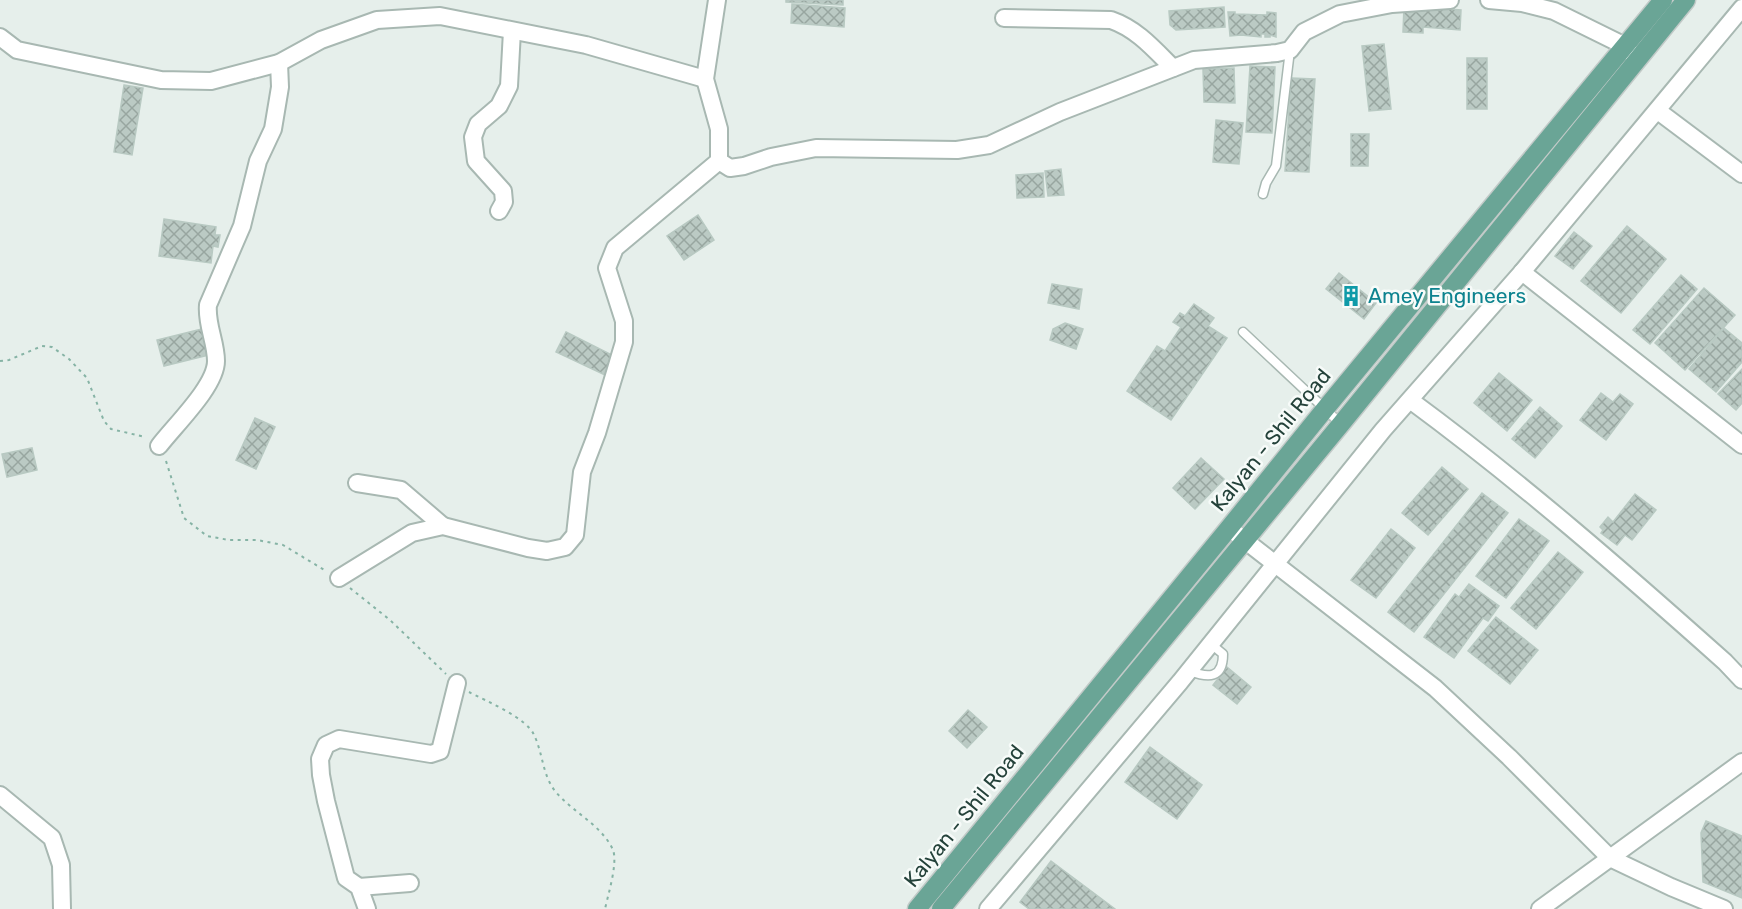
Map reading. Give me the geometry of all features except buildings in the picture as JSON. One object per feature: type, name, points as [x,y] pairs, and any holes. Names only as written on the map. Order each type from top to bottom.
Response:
[{"type":"main road","name":"Kalyan - Shil Road","points":[[941,909],[1341,424],[1631,52],[1663,0]]},
{"type":"main road","name":"Kalyan - Shil Road","points":[[917,909],[1324,409],[1631,52],[1686,0]]},
{"type":"street","points":[[717,0],[705,79],[719,129],[720,161]]},
{"type":"street","points":[[720,161],[730,168],[816,148],[957,150],[989,145],[1060,112],[1194,60],[1290,50],[1304,32],[1340,14],[1392,4],[1441,0]]},
{"type":"street","points":[[1489,0],[1522,3],[1554,11],[1631,52]]},
{"type":"street","points":[[988,909],[1190,670],[1383,430],[1522,272],[1742,8]]},
{"type":"street","points":[[0,37],[17,50],[161,80],[211,81],[279,63],[321,40],[377,20],[440,16],[586,45],[705,79]]},
{"type":"street","points":[[1004,18],[1111,20],[1136,32],[1173,68]]},
{"type":"street","points":[[499,211],[504,202],[503,191],[476,160],[473,137],[478,124],[499,106],[509,86],[512,31]]},
{"type":"street","points":[[159,446],[206,389],[212,377],[216,361],[207,315],[208,305],[242,226],[258,161],[273,129],[280,87],[279,63]]},
{"type":"street","points":[[1658,111],[1742,174]]},
{"type":"street","points":[[357,483],[401,490],[443,526],[528,548],[547,551],[565,547],[575,535],[582,472],[597,433],[624,342],[624,321],[607,268],[610,258],[615,248],[720,161]]},
{"type":"street","points":[[1522,272],[1742,445]]},
{"type":"street","points":[[1410,400],[1470,444],[1595,547],[1725,662],[1742,680]]},
{"type":"street","points":[[339,578],[412,533],[443,526]]},
{"type":"street","points":[[1229,528],[1244,542],[1277,564],[1435,688],[1509,757],[1610,858],[1725,909]]},
{"type":"street","points":[[367,909],[359,888],[346,878],[326,801],[320,759],[326,745],[339,739],[431,754],[440,751],[457,683]]},
{"type":"street","points":[[1540,909],[1742,762]]},
{"type":"street","points":[[0,795],[52,838],[61,866],[62,909]]},
{"type":"street","points":[[359,888],[410,883]]},
{"type":"lane","points":[[1263,194],[1266,183],[1276,166],[1290,50]]},
{"type":"lane","points":[[1243,332],[1341,424]]},
{"type":"path","points":[[0,362],[42,346],[52,347],[69,359],[87,378],[104,421],[111,429],[149,438],[159,446],[169,468],[184,518],[207,536],[229,540],[257,540],[283,545],[339,578],[390,620],[421,652],[467,691],[515,716],[534,733],[546,776],[555,790],[572,808],[600,831],[614,852],[614,868],[605,909]]},
{"type":"place","name":"Amey Engineers","points":[[1351,296]]}]
